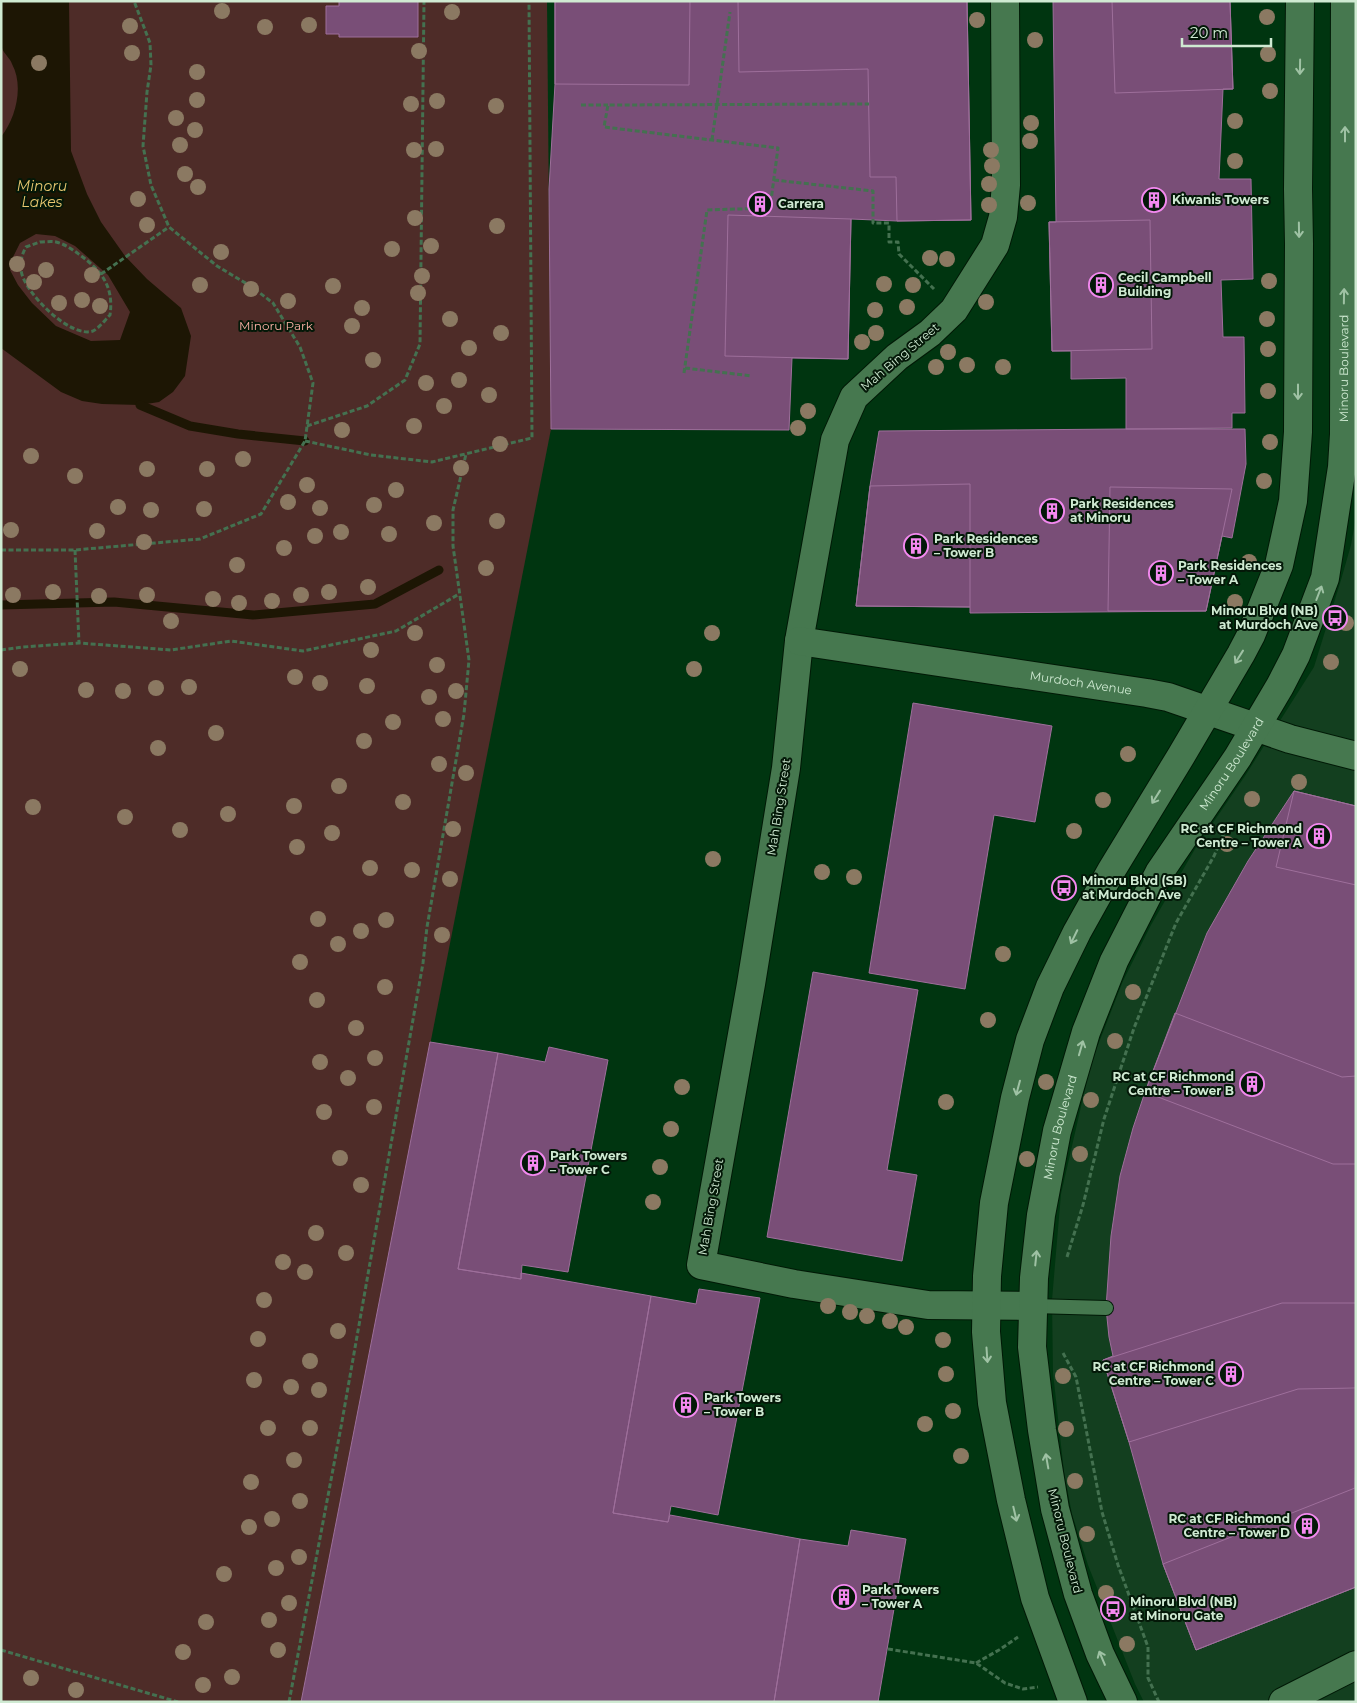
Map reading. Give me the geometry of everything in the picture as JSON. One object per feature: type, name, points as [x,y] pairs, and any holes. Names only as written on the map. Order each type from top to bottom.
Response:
[{"type":"street","name":"Mah Bing Street","points":[[1005,1],[1006,186],[1003,217],[995,245],[954,310],[930,333],[897,358],[854,396],[835,440],[799,641],[786,768],[751,984],[701,1265],[794,1284],[928,1305],[1046,1307]]},
{"type":"street","points":[[1073,1702],[1035,1598],[1011,1500],[992,1403],[986,1352],[986,1306],[988,1260],[994,1203],[1015,1098],[1030,1040],[1050,987],[1077,932],[1111,871],[1182,756],[1251,635],[1279,564],[1293,501],[1298,432],[1300,1]]},
{"type":"street","name":"Minoru Boulevard","points":[[1123,1702],[1100,1654],[1078,1594],[1055,1509],[1042,1430],[1032,1347],[1046,1307],[1034,1278],[1041,1216],[1057,1131],[1086,1032],[1114,961],[1159,873],[1238,757],[1296,656],[1325,578],[1349,467],[1344,403],[1343,337],[1345,1]]},
{"type":"street","name":"Murdoch Avenue","points":[[799,641],[1147,692],[1307,744],[1356,756]]},
{"type":"street","points":[[1282,1702],[1356,1665]]},
{"type":"lane","name":"Mah Bing Street","points":[[1046,1307],[1106,1308]]},
{"type":"path","points":[[1,550],[75,550],[200,539],[261,514],[305,442],[313,383],[300,347],[273,303],[252,287],[217,266],[169,228],[150,186],[143,146],[151,65],[150,43],[134,1]]},
{"type":"path","points":[[307,426],[367,406],[405,380],[420,344],[424,1]]},
{"type":"path","points":[[305,442],[371,455],[432,462],[532,438],[529,1]]},
{"type":"path","points":[[712,140],[730,12]]},
{"type":"path","points":[[581,105],[869,104]]},
{"type":"path","points":[[608,105],[604,127],[778,148],[770,208],[707,210],[684,373]]},
{"type":"path","points":[[774,180],[873,191],[873,223],[889,223],[889,242],[898,242],[898,254],[954,310]]},
{"type":"path","points":[[101,274],[169,228]]},
{"type":"path","points":[[56,242],[78,253],[99,270],[101,274],[108,287],[111,306],[110,316],[92,331],[80,332],[49,312],[32,293],[21,271],[22,256],[26,247],[33,244],[56,242]]},
{"type":"path","points":[[685,368],[752,376]]},
{"type":"path","points":[[289,1702],[341,1428],[421,973],[427,927],[464,714],[470,660],[453,546],[453,510],[466,454]]},
{"type":"path","points":[[75,550],[79,643]]},
{"type":"path","points":[[1,650],[79,643],[171,650],[231,641],[303,650],[396,631],[459,594]]},
{"type":"path","points":[[1065,1263],[1083,1205],[1104,1119],[1134,1028],[1176,923],[1214,856],[1226,829]]},
{"type":"path","points":[[1046,1307],[1058,1334],[1059,1347],[1076,1376],[1102,1512],[1118,1565],[1148,1647],[1148,1678],[1159,1702]]},
{"type":"path","points":[[976,1663],[1019,1636]]},
{"type":"path","points":[[888,1649],[976,1663],[1004,1683],[1023,1689],[1038,1687]]},
{"type":"path","points":[[1,1650],[178,1702]]},
{"type":"shaded area","points":[[1356,517],[1356,1702],[1144,1702],[1135,1684],[1088,1565],[1072,1514],[1064,1472],[1053,1373],[1052,1300],[1061,1194],[1091,1063],[1123,981],[1151,925],[1195,849],[1245,776],[1314,667],[1351,545]]},
{"type":"green space","name":"Minoru Park","points":[[1,1],[547,1],[551,429],[301,1702],[1,1702]]},
{"type":"water","name":"Minoru Lakes","points":[[1,1],[69,1],[71,151],[87,194],[101,222],[125,256],[147,279],[181,308],[191,336],[185,376],[173,392],[159,402],[140,405],[102,404],[82,401],[61,392],[1,348],[1,137],[11,121],[18,92],[16,73],[2,48]],"holes":[[[36,234],[55,236],[75,246],[108,275],[130,312],[120,340],[91,341],[56,326],[32,303],[18,285],[10,270],[12,259],[20,243]]]},
{"type":"building","points":[[339,1],[418,1],[418,37],[339,37],[339,34],[326,34],[326,6],[339,6]]},
{"type":"building","points":[[555,1],[690,1],[689,85],[555,84]]},
{"type":"building","name":"Carrera","points":[[555,1],[967,1],[971,220],[897,221],[851,219],[848,359],[792,358],[789,430],[551,429],[549,189],[555,84]]},
{"type":"building","points":[[738,1],[967,1],[971,220],[897,221],[896,177],[870,177],[868,69],[739,72]]},
{"type":"building","name":"Kiwanis Towers","points":[[1053,1],[1230,1],[1233,89],[1223,89],[1219,179],[1251,179],[1253,279],[1221,280],[1223,337],[1244,337],[1245,413],[1232,413],[1232,428],[1126,429],[1126,378],[1071,379],[1071,351],[1052,351],[1049,222],[1056,222]]},
{"type":"building","points":[[1112,1],[1230,1],[1233,89],[1115,93]]},
{"type":"building","points":[[728,215],[851,219],[848,359],[725,356]]},
{"type":"building","name":"Cecil Campbell Building","points":[[1150,220],[1152,349],[1052,351],[1049,222]]},
{"type":"building","name":"Park Residences at Minoru","points":[[1245,429],[1246,464],[1232,538],[1222,536],[1206,611],[970,613],[970,607],[856,606],[870,486],[879,431]]},
{"type":"building","name":"Park Residences – Tower B","points":[[970,484],[970,607],[856,606],[870,486]]},
{"type":"building","name":"Park Residences – Tower A","points":[[1110,487],[1232,489],[1206,611],[1108,611]]},
{"type":"building","points":[[913,703],[1052,726],[1035,822],[994,815],[965,989],[869,973]]},
{"type":"building","name":"RC at CF Richmond Centre – Tower A","points":[[1294,791],[1356,806],[1356,885],[1276,867]]},
{"type":"building","points":[[1294,791],[1356,806],[1356,1587],[1196,1650],[1163,1564],[1129,1442],[1103,1360],[1113,1356],[1106,1308],[1111,1236],[1120,1176],[1133,1128],[1145,1092],[1207,933],[1248,861]]},
{"type":"building","points":[[813,972],[918,990],[887,1170],[917,1175],[902,1261],[767,1237]]},
{"type":"building","name":"RC at CF Richmond Centre – Tower B","points":[[1175,1013],[1342,1077],[1356,1076],[1356,1164],[1333,1164],[1145,1092]]},
{"type":"building","points":[[430,1042],[498,1053],[458,1269],[521,1279],[521,1273],[651,1296],[613,1513],[668,1522],[670,1515],[800,1539],[774,1702],[301,1702]]},
{"type":"building","name":"Park Towers – Tower C","points":[[549,1047],[608,1060],[568,1272],[522,1265],[521,1279],[458,1269],[498,1053],[545,1062]]},
{"type":"building","name":"Park Towers – Tower B","points":[[699,1289],[760,1298],[718,1515],[671,1506],[668,1522],[613,1513],[651,1296],[696,1304]]},
{"type":"building","name":"RC at CF Richmond Centre – Tower C","points":[[1282,1303],[1356,1303],[1356,1388],[1298,1389],[1129,1442],[1103,1360]]},
{"type":"building","name":"RC at CF Richmond Centre – Tower D","points":[[1356,1443],[1356,1587],[1196,1650],[1163,1564],[1355,1488]]},
{"type":"building","name":"Park Towers – Tower A","points":[[851,1530],[906,1539],[878,1702],[774,1702],[800,1539],[848,1546]]},
{"type":"waterway","points":[[140,405],[190,426],[238,434],[305,441]]},
{"type":"waterway","points":[[1,605],[114,602],[253,615],[375,604],[439,570]]},
{"type":"place","name":"Kiwanis Towers","points":[[1154,200]]},
{"type":"place","name":"Carrera","points":[[760,204]]},
{"type":"place","name":"Cecil Campbell Building","points":[[1101,285]]},
{"type":"place","name":"Park Residences at Minoru","points":[[1052,511]]},
{"type":"place","name":"Park Residences – Tower B","points":[[916,546]]},
{"type":"place","name":"Park Residences – Tower A","points":[[1161,573]]},
{"type":"place","name":"Minoru Blvd (NB) at Murdoch Ave","points":[[1335,618]]},
{"type":"place","name":"RC at CF Richmond Centre – Tower A","points":[[1319,836]]},
{"type":"place","name":"Minoru Blvd (SB) at Murdoch Ave","points":[[1064,888]]},
{"type":"place","name":"RC at CF Richmond Centre – Tower B","points":[[1252,1084]]},
{"type":"place","name":"Park Towers – Tower C","points":[[533,1163]]},
{"type":"place","name":"RC at CF Richmond Centre – Tower C","points":[[1231,1374]]},
{"type":"place","name":"Park Towers – Tower B","points":[[686,1405]]},
{"type":"place","name":"RC at CF Richmond Centre – Tower D","points":[[1307,1526]]},
{"type":"place","name":"Park Towers – Tower A","points":[[844,1597]]},
{"type":"place","name":"Minoru Blvd (NB) at Minoru Gate","points":[[1113,1609]]}]
